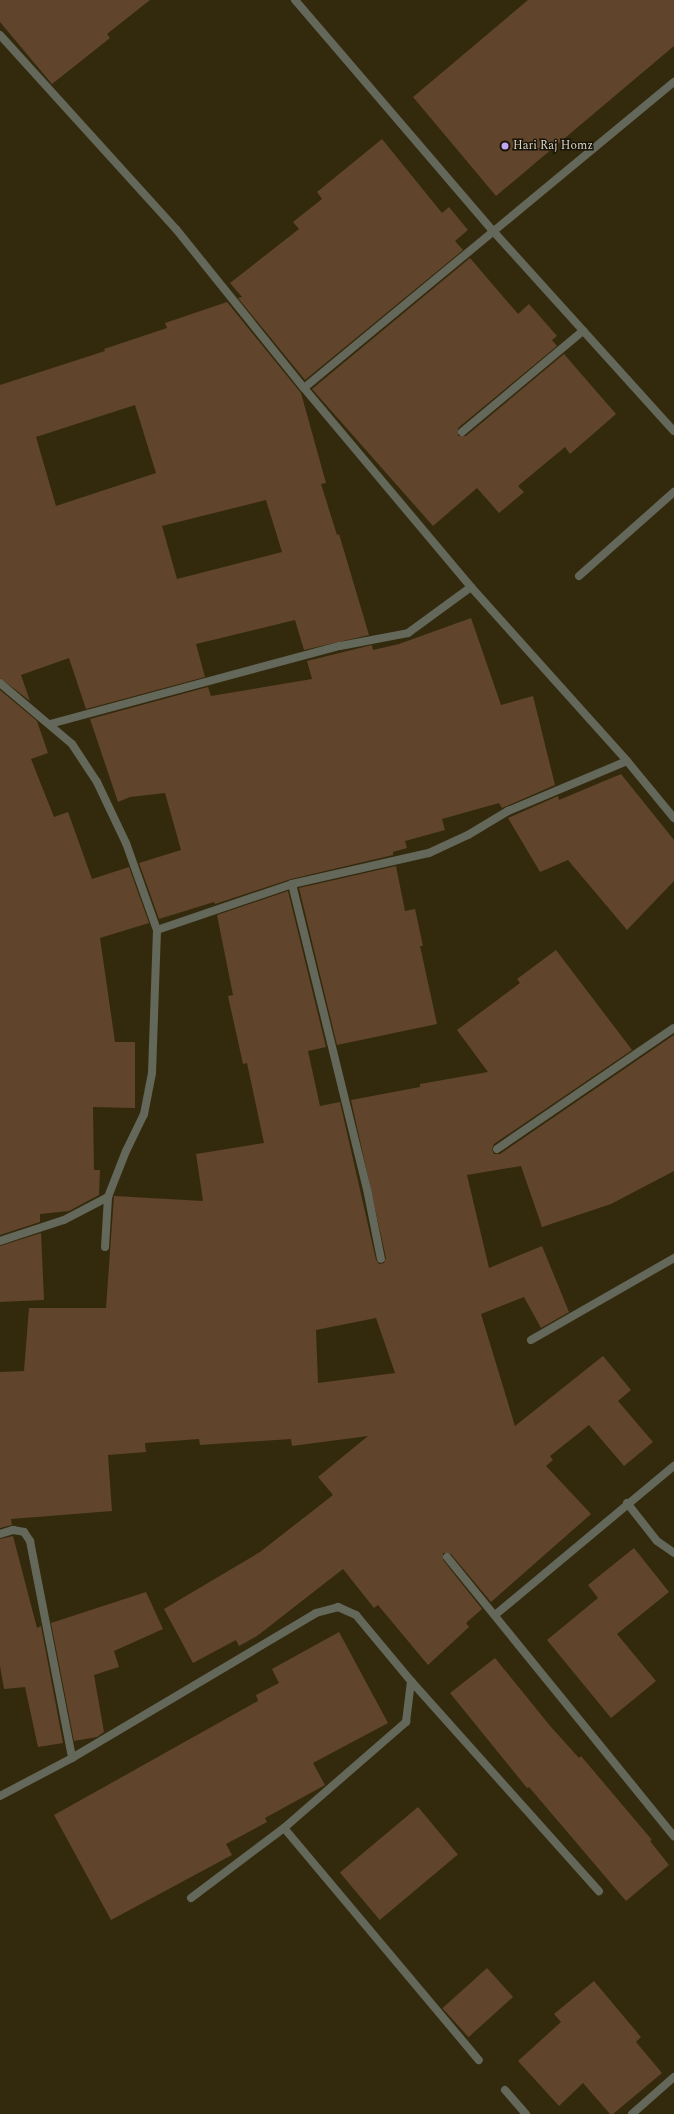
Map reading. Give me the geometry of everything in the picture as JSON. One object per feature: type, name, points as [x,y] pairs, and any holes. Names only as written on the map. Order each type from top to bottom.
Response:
[{"type":"street","points":[[295,0],[494,232],[674,431]]},
{"type":"street","points":[[0,35],[176,229],[304,388],[471,587],[626,761],[674,818]]},
{"type":"street","points":[[304,388],[674,82]]},
{"type":"street","points":[[462,432],[583,331]]},
{"type":"street","points":[[579,576],[674,492]]},
{"type":"street","points":[[50,724],[340,646],[408,633],[471,587]]},
{"type":"street","points":[[0,683],[10,694],[50,724],[72,744],[97,782],[126,843],[157,930],[152,1073],[144,1114],[108,1197],[105,1247]]},
{"type":"street","points":[[157,930],[292,884],[429,853],[468,835],[508,811],[626,761]]},
{"type":"street","points":[[292,884],[366,1186],[381,1259]]},
{"type":"street","points":[[497,1149],[674,1028]]},
{"type":"street","points":[[0,1241],[64,1220],[108,1197]]},
{"type":"street","points":[[531,1340],[674,1258]]},
{"type":"street","points":[[495,1615],[627,1503],[674,1466]]},
{"type":"street","points":[[627,1503],[657,1541],[674,1553]]},
{"type":"street","points":[[0,1534],[14,1530],[24,1532],[30,1541],[72,1758]]},
{"type":"street","points":[[447,1557],[674,1836]]},
{"type":"street","points":[[0,1796],[72,1758],[316,1613],[338,1607],[356,1615],[411,1682],[599,1891]]},
{"type":"street","points":[[191,1898],[284,1828],[406,1722],[411,1682]]},
{"type":"street","points":[[284,1828],[478,2060]]},
{"type":"street","points":[[632,2114],[674,2077]]},
{"type":"street","points":[[505,2090],[526,2114]]},
{"type":"building","points":[[0,0],[150,0],[107,34],[110,38],[52,84],[0,22]]},
{"type":"building","name":"Hari Raj Homz","points":[[528,0],[674,0],[674,46],[496,196],[413,97]]},
{"type":"building","points":[[382,139],[442,213],[449,207],[468,230],[455,241],[463,250],[305,380],[238,298],[242,297],[230,283],[299,229],[293,222],[322,199],[317,192]]},
{"type":"building","points":[[470,258],[518,314],[529,304],[557,336],[552,340],[557,346],[458,428],[458,436],[466,436],[564,354],[616,414],[570,454],[565,447],[518,486],[524,492],[499,513],[477,488],[433,526],[312,389]]},
{"type":"building","points":[[227,302],[301,393],[326,483],[321,484],[337,535],[339,534],[369,635],[304,650],[295,620],[196,644],[205,677],[86,709],[69,658],[21,675],[30,701],[0,678],[0,385],[105,351],[104,349],[167,328],[165,323]],"holes":[[[135,405],[156,473],[56,506],[36,437]],[[266,500],[282,552],[177,579],[162,526]]]},
{"type":"building","points":[[471,618],[501,705],[533,696],[555,785],[502,808],[499,803],[442,819],[445,830],[405,841],[407,848],[393,852],[393,855],[291,879],[215,904],[214,902],[159,919],[139,863],[181,850],[165,793],[130,797],[118,802],[90,719],[208,687],[211,696],[312,679],[307,661],[372,645],[373,650],[399,644]]},
{"type":"building","points":[[0,690],[37,721],[48,753],[31,759],[54,817],[68,812],[92,879],[129,867],[149,923],[100,938],[115,1042],[135,1042],[135,1108],[93,1107],[94,1170],[100,1170],[99,1195],[69,1211],[40,1214],[40,1222],[0,1235]]},
{"type":"building","points":[[621,774],[674,840],[674,881],[627,930],[568,860],[540,872],[508,818],[558,796],[559,800]]},
{"type":"building","points":[[396,866],[405,911],[415,909],[423,946],[420,946],[437,1024],[337,1045],[299,888]]},
{"type":"building","points":[[288,891],[326,1047],[308,1051],[320,1106],[340,1102],[376,1260],[379,1264],[384,1263],[386,1258],[351,1100],[420,1087],[420,1084],[488,1072],[457,1030],[520,983],[517,979],[556,950],[632,1050],[494,1144],[492,1149],[494,1154],[500,1154],[674,1035],[674,1171],[611,1204],[542,1227],[521,1166],[467,1175],[489,1268],[542,1246],[569,1312],[541,1328],[524,1297],[481,1314],[515,1426],[603,1356],[631,1390],[618,1401],[653,1442],[624,1466],[589,1425],[550,1456],[553,1460],[546,1466],[591,1514],[491,1602],[451,1554],[443,1553],[443,1560],[482,1609],[466,1623],[469,1627],[428,1665],[378,1605],[374,1608],[343,1569],[257,1636],[239,1646],[236,1640],[193,1663],[164,1609],[260,1552],[333,1495],[318,1477],[368,1436],[292,1446],[291,1439],[200,1445],[199,1439],[145,1443],[146,1452],[108,1455],[112,1511],[11,1519],[12,1525],[0,1528],[0,1372],[24,1371],[29,1308],[106,1308],[114,1196],[203,1201],[196,1154],[264,1143],[247,1063],[243,1064],[228,996],[233,995],[217,915]],"holes":[[[376,1318],[395,1373],[318,1383],[316,1330]]]},
{"type":"building","points":[[41,1233],[44,1300],[0,1302],[0,1246]]},
{"type":"building","points":[[13,1536],[37,1628],[41,1626],[63,1743],[38,1747],[25,1687],[4,1689],[0,1666],[0,1539]]},
{"type":"building","points":[[634,1548],[669,1592],[617,1634],[656,1681],[611,1718],[547,1640],[598,1598],[588,1585]]},
{"type":"building","points":[[146,1592],[163,1629],[114,1651],[119,1667],[94,1675],[104,1732],[97,1737],[74,1741],[51,1623]]},
{"type":"building","points":[[339,1632],[388,1723],[313,1763],[325,1785],[265,1818],[267,1822],[226,1844],[232,1855],[111,1920],[54,1815],[258,1701],[256,1695],[279,1683],[272,1669]]},
{"type":"building","points":[[495,1658],[551,1727],[579,1758],[581,1756],[652,1840],[650,1841],[669,1865],[626,1901],[529,1787],[527,1788],[450,1693]]},
{"type":"building","points":[[418,1807],[458,1854],[380,1920],[340,1873]]},
{"type":"building","points":[[487,1968],[513,1997],[469,2037],[442,2008]]},
{"type":"building","points":[[594,1981],[641,2037],[636,2042],[662,2073],[613,2114],[610,2114],[583,2083],[559,2106],[518,2061],[561,2022],[554,2014]]},
{"type":"place","name":"Hari Raj Homz","points":[[505,146]]}]
